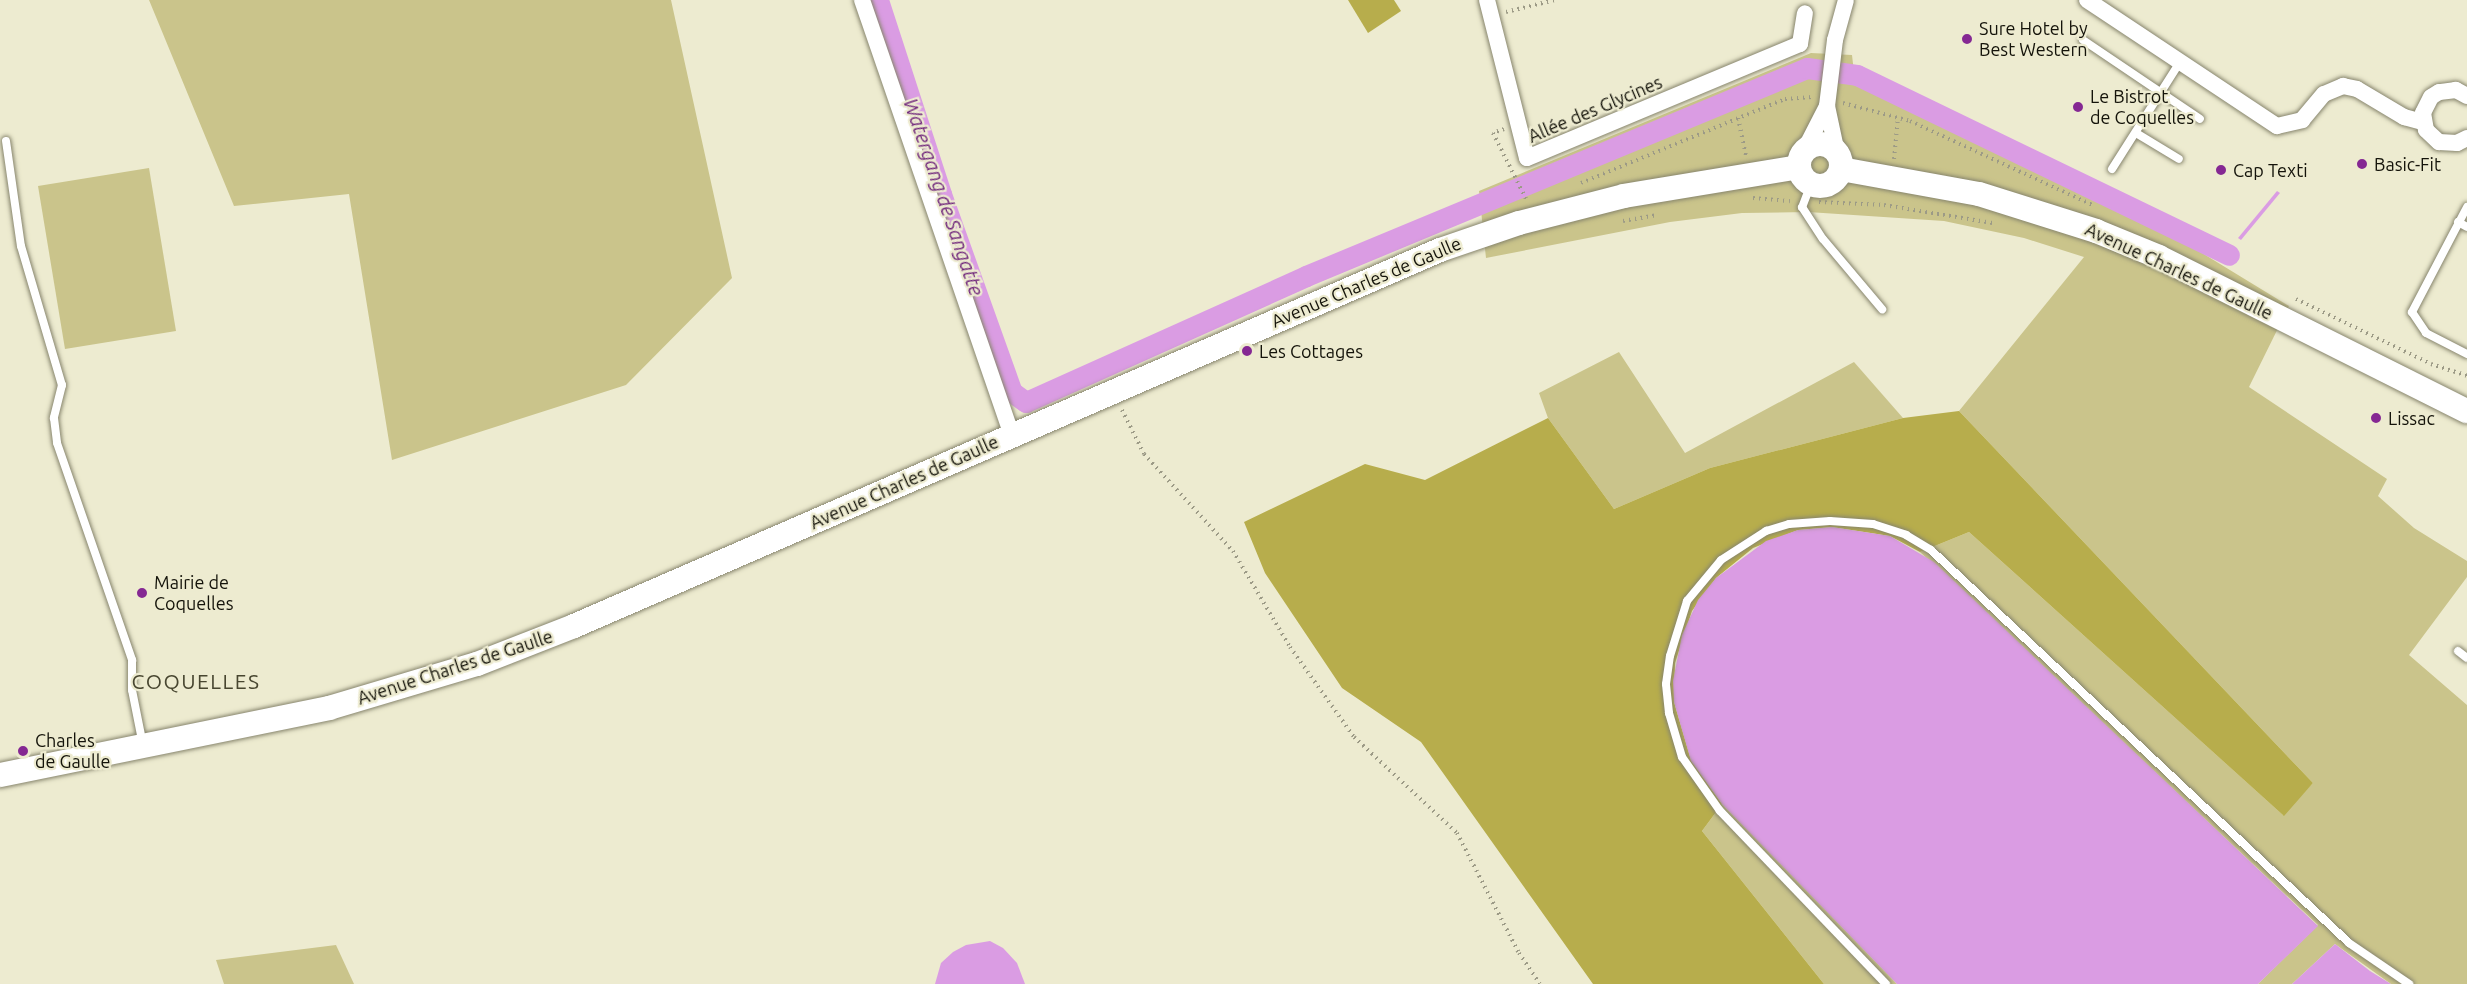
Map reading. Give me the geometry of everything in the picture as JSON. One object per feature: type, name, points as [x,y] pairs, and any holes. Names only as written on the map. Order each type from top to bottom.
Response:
[{"type":"main road","name":"Avenue Charles de Gaulle","points":[[1804,176],[1823,144],[1839,161],[1978,194],[2096,231],[2159,257],[2467,411]]},
{"type":"main road","name":"Avenue Charles de Gaulle","points":[[0,775],[329,708],[503,654],[1012,435],[1121,402],[1392,269],[1488,233],[1624,196],[1750,175],[1804,176],[1828,185],[1839,161]]},
{"type":"street","points":[[862,0],[1012,435]]},
{"type":"street","points":[[1804,176],[1828,98],[1833,52],[1846,0]]},
{"type":"street","points":[[2087,0],[2277,126],[2302,120],[2324,94],[2343,86],[2357,89],[2404,117],[2423,122]]},
{"type":"street","name":"Allée des Glycines","points":[[1489,8],[1527,158],[1800,44],[1805,13]]},
{"type":"street","points":[[2467,96],[2456,90],[2439,92],[2425,104],[2423,122],[2426,130],[2439,142],[2457,143],[2467,138]]},
{"type":"street","points":[[1828,98],[1839,161]]},
{"type":"lane","points":[[2083,40],[2200,119]]},
{"type":"lane","points":[[2112,169],[2163,93],[2180,62]]},
{"type":"lane","points":[[2136,133],[2179,159]]},
{"type":"lane","points":[[6,141],[21,246],[62,384],[54,418],[57,443],[132,660],[132,690],[143,745]]},
{"type":"lane","points":[[1804,176],[1823,239],[1882,309]]},
{"type":"lane","points":[[2467,207],[2412,312],[2426,333],[2467,354]]},
{"type":"lane","points":[[2458,222],[2467,227]]},
{"type":"lane","points":[[1886,984],[1700,786],[1682,757],[1669,713],[1666,684],[1670,656],[1687,601],[1721,560],[1766,531],[1789,524],[1830,520],[1874,524],[1906,535],[1931,549],[2349,944],[2409,984]]},
{"type":"lane","points":[[2458,651],[2467,658]]},
{"type":"path","points":[[1489,8],[1555,0]]},
{"type":"path","points":[[1738,118],[1750,175]]},
{"type":"path","points":[[1514,176],[1527,202]]},
{"type":"path","points":[[1742,200],[1804,176],[1884,205],[1995,224]]},
{"type":"path","points":[[1619,221],[1664,214]]},
{"type":"path","points":[[1121,402],[1144,454],[1233,551],[1290,647],[1354,737],[1457,833],[1519,952],[1540,984]]},
{"type":"shaded area","points":[[149,0],[671,0],[732,278],[626,385],[392,460],[349,194],[234,206]]},
{"type":"shaded area","points":[[1348,0],[1394,0],[1401,11],[1368,33]]},
{"type":"shaded area","points":[[1811,53],[1852,55],[1855,81],[2184,242],[2289,306],[2249,387],[2387,479],[2378,496],[2414,528],[2467,561],[2467,577],[2409,655],[2467,705],[2467,984],[2391,984],[2335,944],[2292,984],[2258,984],[2318,925],[1920,552],[1969,532],[2283,815],[2313,783],[1959,411],[2084,257],[2024,238],[1944,221],[1808,212],[1742,213],[1670,222],[1486,258],[1479,191]]},
{"type":"shaded area","points":[[149,168],[176,331],[65,349],[38,186]]},
{"type":"shaded area","points":[[2277,191],[2280,193],[2241,240],[2238,238]]},
{"type":"shaded area","points":[[1619,352],[1685,453],[1854,362],[1903,418],[1710,468],[1614,509],[1548,418],[1539,393]]},
{"type":"shaded area","points":[[1959,411],[2313,783],[2284,816],[1969,532],[1920,552],[1890,536],[1832,527],[1798,530],[1753,548],[1716,578],[1692,611],[1675,663],[1674,702],[1691,760],[1722,804],[1702,831],[1824,984],[1593,984],[1421,742],[1342,688],[1265,573],[1244,522],[1365,464],[1425,480],[1548,418],[1614,509],[1710,468],[1903,418]]},
{"type":"shaded area","points":[[1832,527],[1890,536],[1934,562],[2318,926],[2258,984],[1897,984],[1722,804],[1691,761],[1674,702],[1673,681],[1682,635],[1698,600],[1716,578],[1766,541],[1798,530]]},
{"type":"shaded area","points":[[1722,804],[1897,984],[1824,984],[1702,831]]},
{"type":"shaded area","points":[[990,941],[1003,948],[1017,963],[1025,984],[935,984],[941,963],[953,952],[966,945]]},
{"type":"shaded area","points":[[2335,944],[2370,971],[2391,984],[2292,984]]},
{"type":"shaded area","points":[[336,945],[354,984],[224,984],[216,960]]},
{"type":"waterway","name":"Watergang de Sangatte","points":[[878,0],[941,194],[1012,392],[1026,402],[1306,276],[1807,68],[1857,75],[2229,255]]},
{"type":"place","name":"Sure Hotel by Best Western","points":[[1967,39]]},
{"type":"place","name":"Le Bistrot de Coquelles","points":[[2078,107]]},
{"type":"place","name":"Basic-Fit","points":[[2362,164]]},
{"type":"place","name":"Cap Texti","points":[[2221,170]]},
{"type":"place","name":"Les Cottages","points":[[1247,351]]},
{"type":"place","name":"Lissac","points":[[2376,418]]},
{"type":"place","name":"Mairie de Coquelles","points":[[142,593]]},
{"type":"place","name":"Charles de Gaulle","points":[[23,751]]},
{"type":"district","name":"COQUELLES","points":[[196,681]]}]
